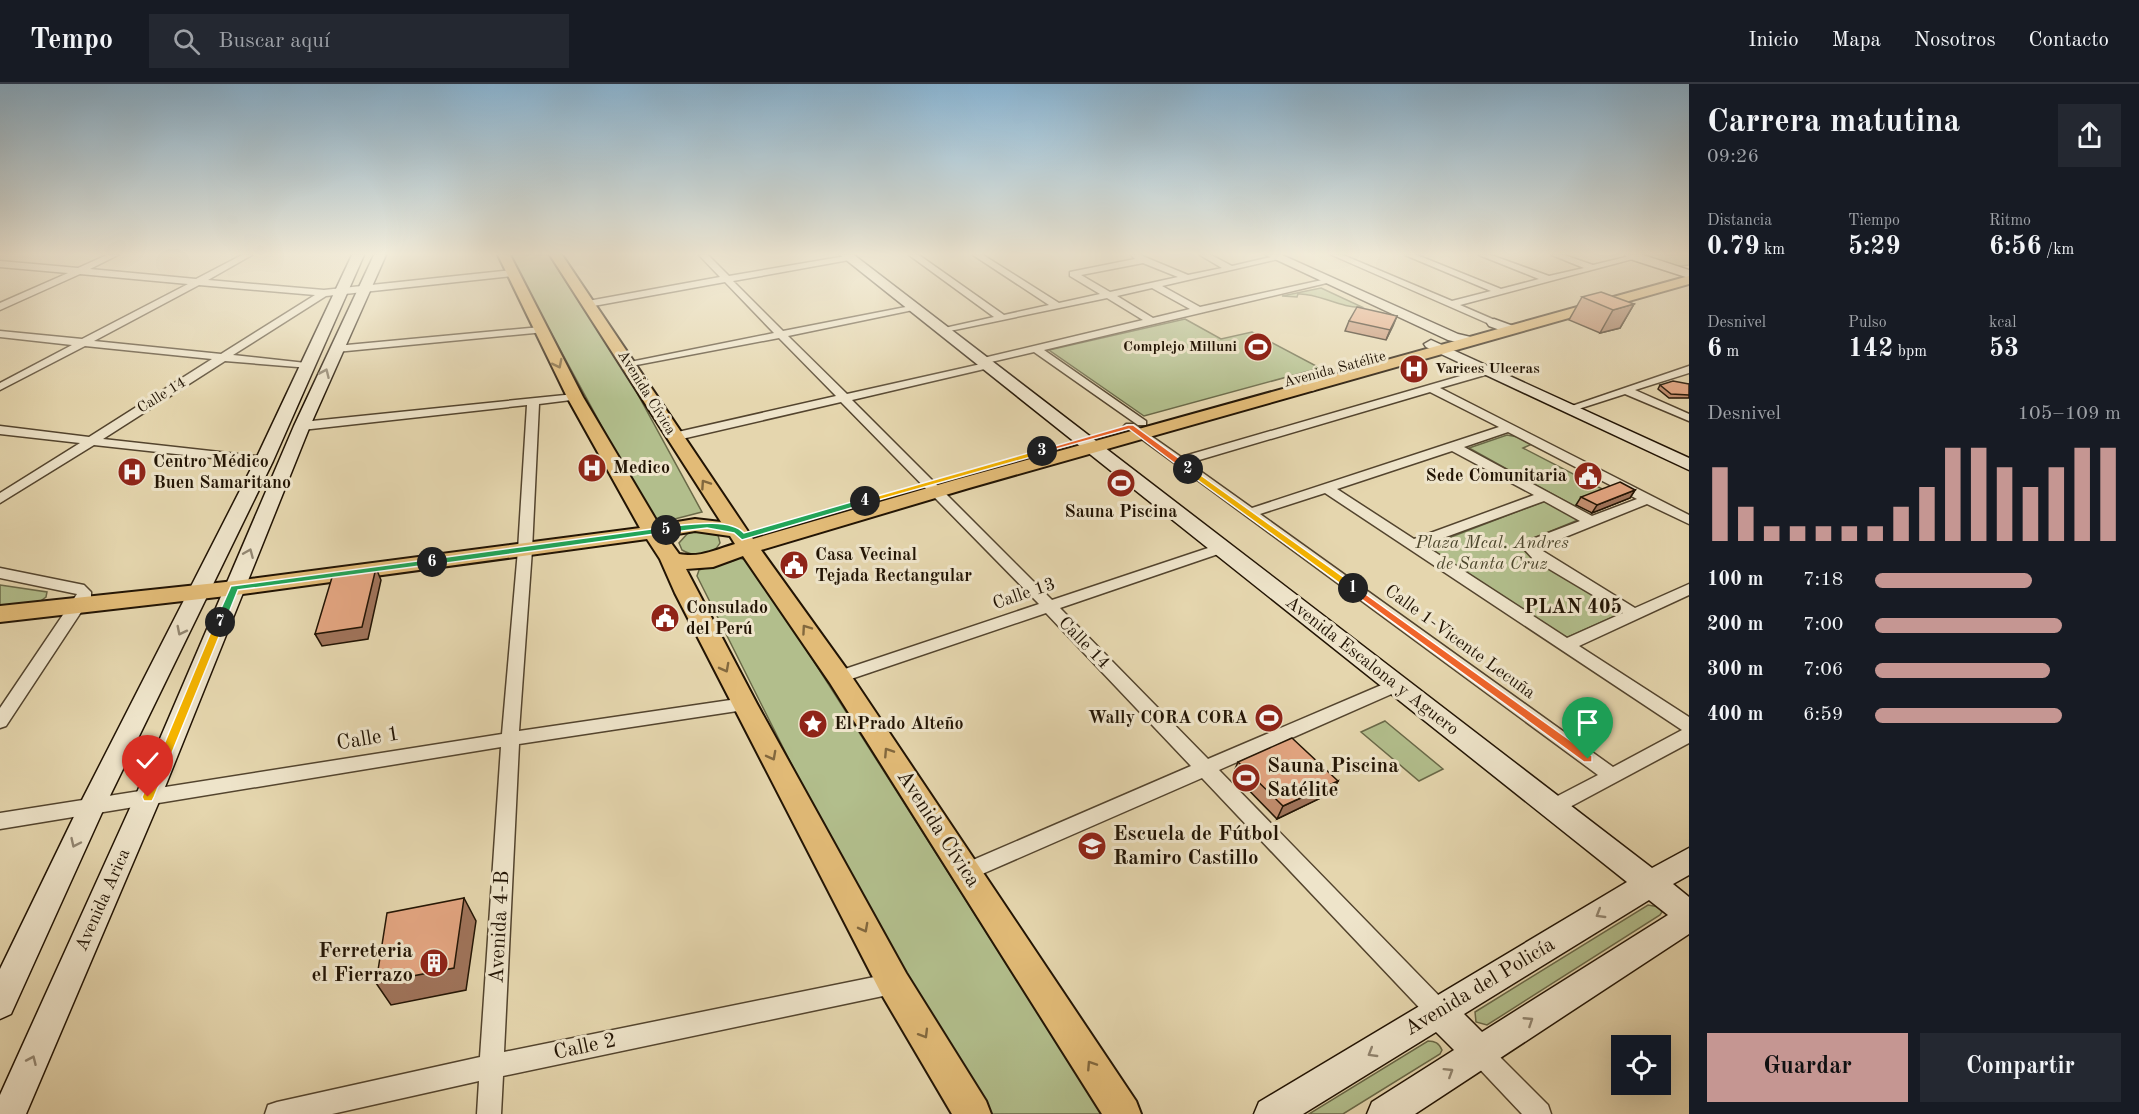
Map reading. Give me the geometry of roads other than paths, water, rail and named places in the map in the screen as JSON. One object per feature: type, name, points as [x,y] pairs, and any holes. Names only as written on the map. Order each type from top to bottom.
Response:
[{"type":"main road","points":[[528,303],[575,397],[671,559],[686,593],[744,704],[894,984],[973,1114]]},
{"type":"main road","name":"Avenida Satélite","points":[[1452,341],[1494,323],[1566,303]]},
{"type":"main road","name":"Avenida Satélite","points":[[671,559],[686,564],[698,564],[743,538],[932,488],[1137,428],[1452,341],[1511,330],[1605,303]]},
{"type":"main road","name":"Avenida Cívica","points":[[588,304],[630,365],[673,437],[839,677],[1123,1114]]},
{"type":"main road","points":[[0,614],[234,588],[695,525],[743,538]]},
{"type":"street","points":[[0,387],[157,303]]},
{"type":"street","name":"Calle 14","points":[[0,499],[221,359],[315,303]]},
{"type":"street","points":[[0,1003],[92,806],[264,461],[306,366],[329,303]]},
{"type":"street","name":"Avenida Arica","points":[[9,1114],[148,797],[302,426],[359,303]]},
{"type":"street","points":[[588,304],[593,303]]},
{"type":"street","name":"Calle 14","points":[[750,303],[846,398],[1440,1012]]},
{"type":"street","name":"Avenida Escalona y Aguero","points":[[908,303],[1689,916]]},
{"type":"street","points":[[981,303],[1002,318]]},
{"type":"street","points":[[1052,303],[1057,306]]},
{"type":"street","points":[[944,331],[1071,303]]},
{"type":"street","points":[[1122,303],[1153,322]]},
{"type":"street","points":[[1186,303],[1200,311]]},
{"type":"street","points":[[673,437],[846,398],[1036,349],[1233,303]]},
{"type":"street","points":[[1380,303],[1452,341],[1488,371],[1689,465]]},
{"type":"street","points":[[1452,304],[1511,330]]},
{"type":"street","points":[[630,365],[913,307]]},
{"type":"street","points":[[336,349],[541,330]]},
{"type":"street","points":[[0,334],[221,359],[306,366]]},
{"type":"street","name":"Calle 1-Vicente Lecuña","points":[[1036,349],[1179,462],[1612,776]]},
{"type":"street","points":[[1569,409],[1689,369]]},
{"type":"street","points":[[1179,462],[1488,371]]},
{"type":"street","points":[[1670,375],[1689,383]]},
{"type":"street","points":[[1431,388],[1689,519]]},
{"type":"street","points":[[1624,390],[1689,418]]},
{"type":"street","points":[[302,426],[575,397]]},
{"type":"street","name":"Avenida 4-B","points":[[489,1114],[510,739],[525,550],[533,402]]},
{"type":"street","points":[[1250,513],[1509,428]]},
{"type":"street","points":[[0,430],[264,461]]},
{"type":"street","points":[[1453,446],[1591,521]]},
{"type":"street","points":[[1327,488],[1689,726]]},
{"type":"street","points":[[1413,544],[1544,496]]},
{"type":"street","points":[[1635,614],[1539,557],[1531,549],[1535,543],[1648,499]]},
{"type":"street","name":"Calle 13","points":[[839,677],[1222,548]]},
{"type":"street","points":[[0,573],[79,588],[84,592],[79,605],[0,721]]},
{"type":"street","points":[[1566,645],[1689,590]]},
{"type":"street","points":[[966,872],[1396,686]]},
{"type":"street","name":"Calle 1","points":[[0,821],[744,704]]},
{"type":"street","points":[[1553,808],[1689,735]]},
{"type":"street","name":"Avenida del Policía","points":[[1271,1114],[1689,860]]},
{"type":"street","points":[[1384,1114],[1689,916]]},
{"type":"street","name":"Calle 2","points":[[277,1114],[493,1066],[894,984]]},
{"type":"street","points":[[1440,1012],[1539,1114]]},
{"type":"place","name":"Complejo Milluni","points":[[1258,347]]},
{"type":"place","name":"Varices Ulceras","points":[[1414,369]]},
{"type":"place","name":"Medico","points":[[592,468]]},
{"type":"place","name":"Centro Médico Buen Samaritano","points":[[132,472]]},
{"type":"place","name":"Sede Comunitaria","points":[[1588,476]]},
{"type":"place","name":"Sauna Piscina","points":[[1121,483]]},
{"type":"place","name":"Casa Vecinal Tejada Rectangular","points":[[794,565]]},
{"type":"place","name":"Consulado del Perú","points":[[665,618]]},
{"type":"place","name":"Wally CORA CORA","points":[[1269,718]]},
{"type":"place","name":"El Prado Alteño","points":[[813,724]]},
{"type":"place","name":"Sauna Piscina Satélite","points":[[1246,778]]},
{"type":"place","name":"Escuela de Fútbol Ramiro Castillo","points":[[1092,846]]},
{"type":"place","name":"Ferreteria el Fierrazo","points":[[434,963]]},
{"type":"district","name":"PLAN 405","points":[[1573,608]]},
{"type":"park label","name":"Plaza Mcal. Andres de Santa Cruz","points":[[1492,553]]}]
